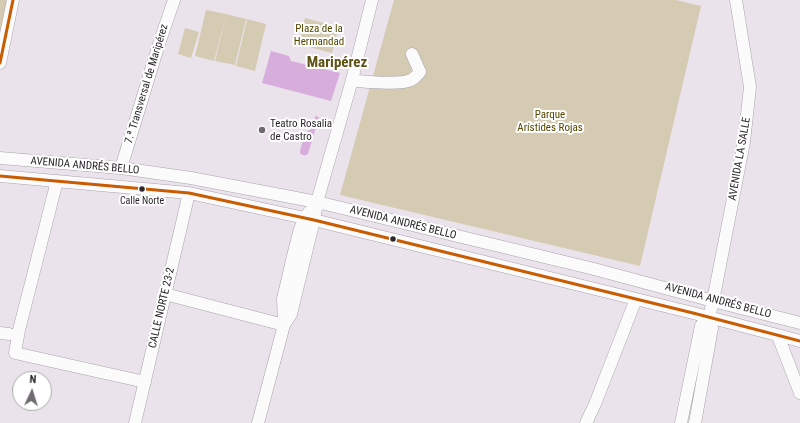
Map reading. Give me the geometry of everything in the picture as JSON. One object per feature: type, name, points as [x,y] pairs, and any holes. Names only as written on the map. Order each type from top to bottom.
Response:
[{"type":"street","points":[[0,63],[13,0]]},
{"type":"street","name":"7.ª Transversal de Maripérez","points":[[121,168],[174,0]]},
{"type":"street","points":[[258,423],[284,325],[283,299],[298,234],[309,219],[317,202],[352,80],[372,0]]},
{"type":"street","name":"AVENIDA LA SALLE","points":[[681,423],[701,326],[709,317],[713,301],[744,142],[750,87],[736,0]]},
{"type":"street","points":[[352,80],[371,82],[397,82],[411,80],[420,72],[412,54]]},
{"type":"street","name":"AVENIDA ANDRÉS BELLO","points":[[0,158],[121,168],[191,178],[317,202],[594,269],[800,323]]},
{"type":"street","name":"AVENIDA ANDRÉS BELLO","points":[[0,176],[189,194],[309,219],[709,317],[800,341]]},
{"type":"street","points":[[57,181],[19,330],[15,353],[144,382]]},
{"type":"street","name":"CALLE NORTE 23-2","points":[[135,423],[189,194]]},
{"type":"street","points":[[165,294],[284,325]]},
{"type":"street","points":[[586,423],[595,404],[636,299]]},
{"type":"street","name":"AVENIDA LA SALLE","points":[[695,423],[712,328],[709,317]]},
{"type":"street","points":[[778,336],[800,393]]},
{"type":"green space","points":[[0,0],[13,0],[0,63]]},
{"type":"green space","name":"Parque Arístides Rojas","points":[[394,0],[676,0],[701,6],[640,266],[340,195]]},
{"type":"green space","points":[[206,10],[226,14],[214,61],[195,56]]},
{"type":"green space","points":[[226,14],[246,19],[235,65],[215,61]]},
{"type":"green space","name":"Plaza de la Hermandad","points":[[305,18],[339,27],[332,53],[298,44]]},
{"type":"green space","points":[[247,19],[266,24],[255,71],[236,66]]},
{"type":"green space","points":[[185,28],[199,32],[191,58],[178,54]]},
{"type":"shaded area","points":[[271,51],[289,56],[291,61],[340,73],[331,101],[262,83]]},
{"type":"shaded area","points":[[315,116],[319,117],[308,154],[303,155],[300,151],[305,133],[314,127]]},
{"type":"transit line","points":[[0,63],[13,0]]},
{"type":"transit line","points":[[0,176],[189,193],[314,220],[693,313],[800,341]]},
{"type":"place","name":"Teatro Rosalia de Castro","points":[[262,130]]},
{"type":"place","name":"Calle Norte","points":[[142,189]]},
{"type":"district","name":"Maripérez","points":[[337,63]]}]
